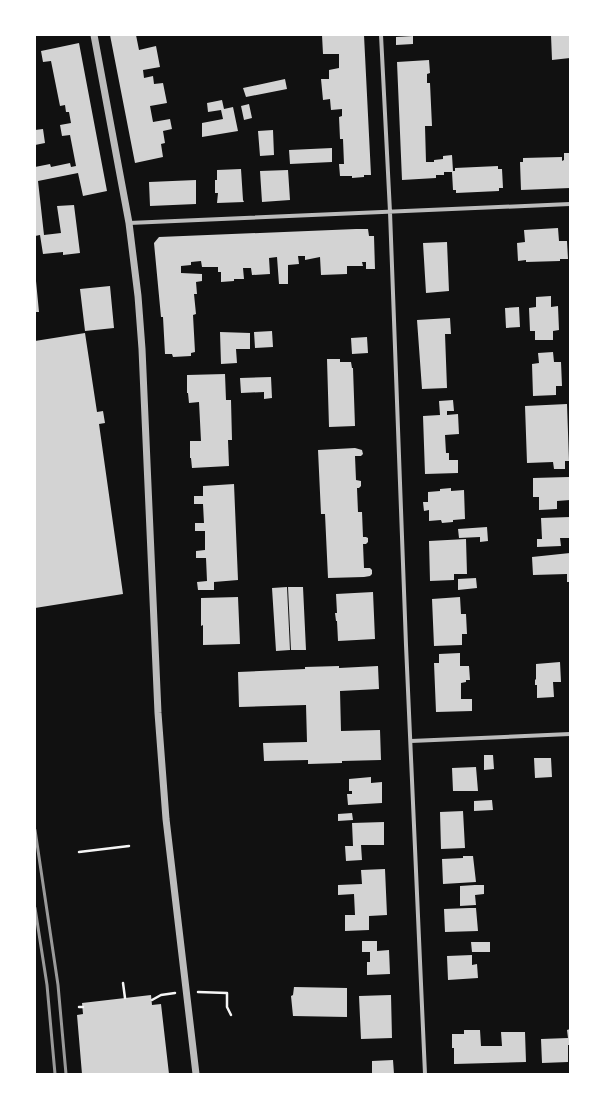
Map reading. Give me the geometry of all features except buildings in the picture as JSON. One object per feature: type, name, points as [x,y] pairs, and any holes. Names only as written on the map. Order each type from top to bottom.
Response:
[{"type":"street","points":[[94,35],[130,223],[138,296],[142,349],[158,713],[166,819],[196,1074]]},
{"type":"street","points":[[381,35],[390,212],[425,1074]]},
{"type":"street","points":[[130,223],[570,204]]},
{"type":"street","points":[[411,742],[570,734]]},
{"type":"path","points":[[79,852],[129,846]]},
{"type":"path","points":[[123,983],[125,998]]},
{"type":"path","points":[[152,1000],[161,995],[186,992],[227,993],[227,1007],[231,1015]]},
{"type":"railway","points":[[35,830],[58,985],[66,1074]]},
{"type":"railway","points":[[35,908],[47,985],[55,1074]]}]
